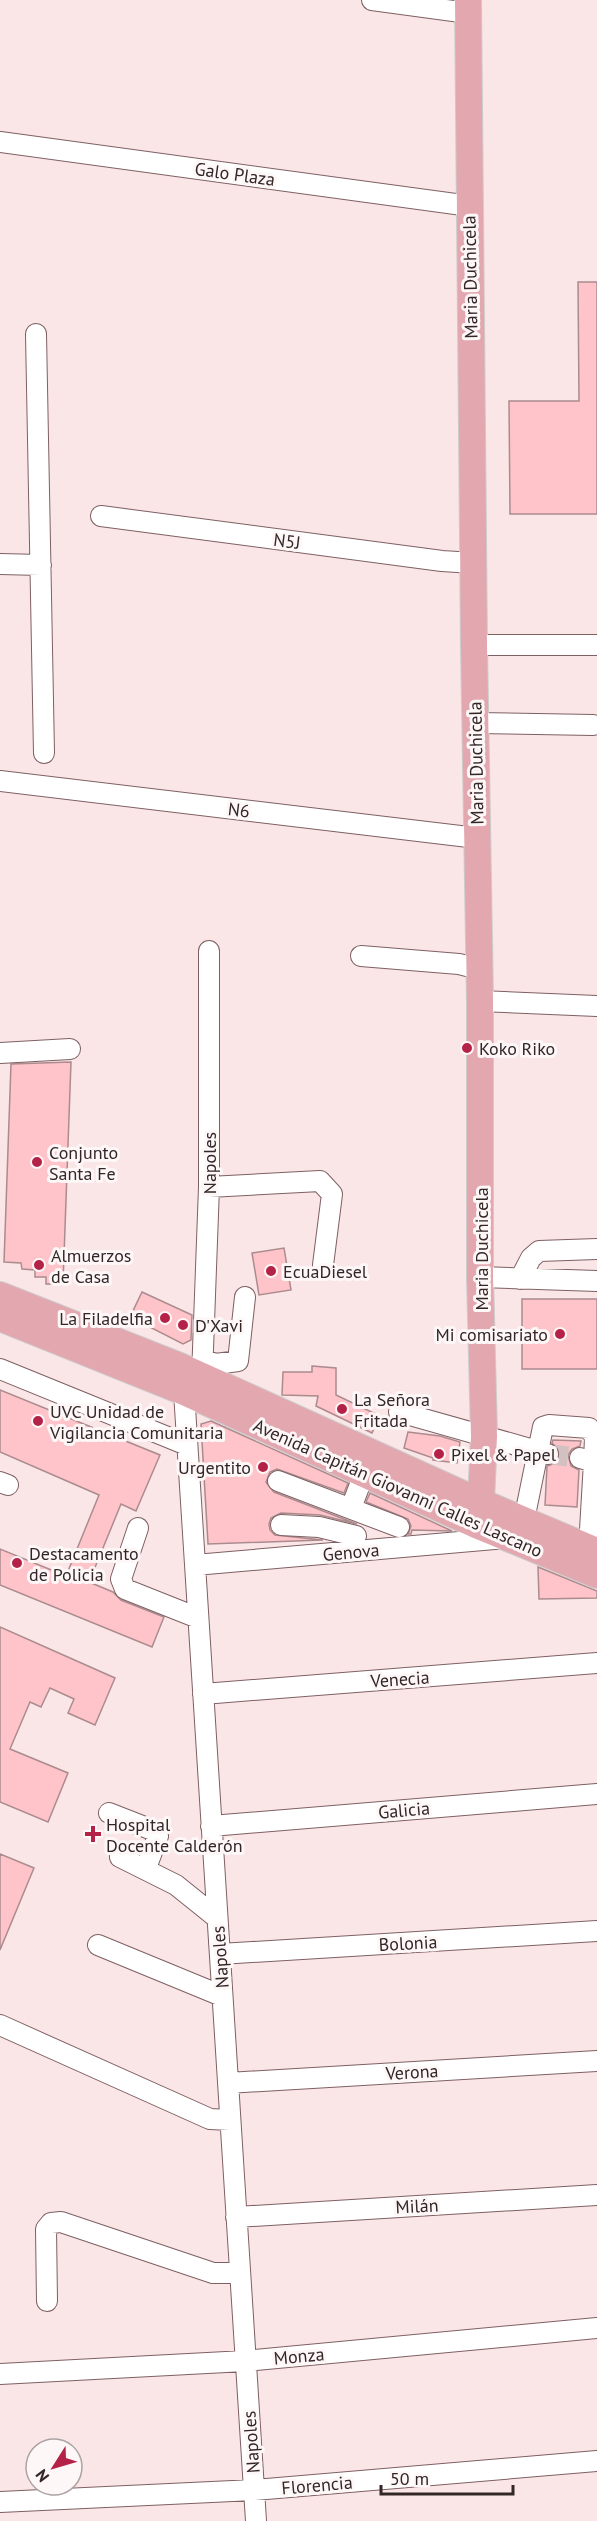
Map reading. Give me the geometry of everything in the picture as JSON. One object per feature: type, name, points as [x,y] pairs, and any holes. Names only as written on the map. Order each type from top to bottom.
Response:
[{"type":"main road","name":"Maria Duchicela","points":[[468,6],[480,1001],[480,1277],[484,1436],[478,1514]]},
{"type":"main road","name":"Avenida Capitán Giovanni Calles Lascano","points":[[0,1295],[196,1376],[478,1514]]},
{"type":"main road","name":"Avenida Capitán Giovanni Calles Lascano","points":[[0,1318],[196,1376],[364,1474],[515,1529],[597,1575]]},
{"type":"main road","name":"Avenida Capitán Giovanni Calles Lascano","points":[[515,1529],[593,1549]]},
{"type":"street","points":[[372,0],[468,6]]},
{"type":"street","name":"Galo Plaza","points":[[0,142],[470,206]]},
{"type":"street","points":[[36,334],[44,753]]},
{"type":"street","name":"N5J","points":[[101,516],[442,561],[473,563]]},
{"type":"street","points":[[0,564],[40,564]]},
{"type":"street","points":[[474,645],[597,645]]},
{"type":"street","points":[[475,723],[593,725]]},
{"type":"street","name":"N6","points":[[0,781],[477,838]]},
{"type":"street","name":"Napoles","points":[[209,951],[209,1187],[196,1376],[187,1445],[256,2521]]},
{"type":"street","points":[[361,956],[459,964],[479,969]]},
{"type":"street","points":[[480,1001],[597,1006]]},
{"type":"street","points":[[0,1053],[70,1049]]},
{"type":"street","points":[[209,1187],[320,1181],[332,1194],[323,1265]]},
{"type":"street","points":[[520,1279],[531,1258],[539,1251],[597,1249]]},
{"type":"street","points":[[480,1277],[597,1281]]},
{"type":"street","points":[[196,1376],[216,1364],[238,1362],[245,1297]]},
{"type":"street","points":[[0,1369],[187,1445]]},
{"type":"street","points":[[399,1412],[543,1452]]},
{"type":"street","points":[[515,1529],[529,1506],[543,1452],[541,1429],[549,1425],[589,1428],[595,1437],[587,1460],[593,1549]]},
{"type":"street","points":[[351,1508],[364,1474]]},
{"type":"street","points":[[278,1481],[399,1527]]},
{"type":"street","points":[[319,1527],[326,1499]]},
{"type":"street","points":[[282,1525],[319,1527],[356,1536]]},
{"type":"street","points":[[138,1528],[121,1578],[125,1589],[198,1618]]},
{"type":"street","name":"Genova","points":[[195,1565],[515,1529]]},
{"type":"street","name":"Venecia","points":[[203,1694],[597,1663]]},
{"type":"street","name":"Galicia","points":[[211,1826],[597,1794]]},
{"type":"street","points":[[109,1813],[155,1831],[158,1836],[146,1868]]},
{"type":"street","points":[[120,1857],[176,1885],[217,1918]]},
{"type":"street","name":"Bolonia","points":[[220,1954],[597,1931]]},
{"type":"street","points":[[98,1945],[222,1996]]},
{"type":"street","points":[[0,2025],[210,2119],[230,2120]]},
{"type":"street","name":"Verona","points":[[228,2084],[597,2061]]},
{"type":"street","name":"Milán","points":[[236,2217],[597,2195]]},
{"type":"street","points":[[47,2301],[46,2229],[51,2223],[61,2222],[213,2273],[240,2273]]},
{"type":"street","name":"Monza","points":[[0,2374],[245,2361],[597,2328]]},
{"type":"street","name":"Florencia","points":[[0,2502],[254,2490],[597,2461]]},
{"type":"building","points":[[578,282],[597,282],[597,514],[510,514],[509,401],[579,401]]},
{"type":"building","name":"Conjunto Santa Fe","points":[[71,1062],[63,1284],[46,1284],[46,1277],[35,1277],[35,1270],[22,1269],[21,1263],[4,1262],[11,1064]]},
{"type":"building","name":"EcuaDiesel","points":[[284,1248],[291,1290],[259,1295],[252,1253]]},
{"type":"building","points":[[142,1292],[192,1315],[191,1340],[183,1344],[130,1317]]},
{"type":"building","name":"Mi comisariato","points":[[522,1299],[597,1299],[597,1369],[522,1369]]},
{"type":"building","points":[[312,1366],[336,1368],[336,1395],[380,1416],[372,1433],[316,1406],[318,1396],[282,1395],[283,1372],[312,1372]]},
{"type":"building","points":[[0,1390],[160,1455],[136,1511],[121,1504],[89,1582],[113,1592],[121,1600],[164,1617],[152,1647],[0,1585],[0,1549],[66,1576],[99,1495],[0,1452]]},
{"type":"building","points":[[211,1421],[348,1483],[344,1493],[277,1469],[270,1472],[266,1482],[274,1492],[357,1524],[320,1515],[281,1513],[271,1518],[269,1524],[270,1530],[275,1535],[323,1540],[208,1544],[201,1424]]},
{"type":"building","points":[[408,1432],[440,1436],[460,1442],[457,1463],[433,1460],[433,1458],[404,1448]]},
{"type":"building","points":[[553,1440],[581,1441],[580,1446],[572,1449],[568,1455],[571,1466],[579,1470],[577,1507],[545,1505],[547,1466],[556,1463],[560,1457],[559,1450],[552,1443]]},
{"type":"building","points":[[370,1493],[452,1531],[412,1530],[411,1534],[408,1534],[411,1526],[408,1519],[366,1502]]},
{"type":"building","points":[[538,1567],[597,1591],[597,1598],[539,1599]]},
{"type":"building","points":[[0,1627],[115,1678],[95,1725],[68,1713],[74,1699],[50,1688],[41,1707],[30,1702],[10,1749],[68,1773],[48,1822],[0,1802]]},
{"type":"building","points":[[0,1854],[34,1868],[0,1950]]},
{"type":"tunnel","points":[[548,1454],[580,1458]]},
{"type":"place","name":"Koko Riko","points":[[467,1048]]},
{"type":"place","name":"Conjunto Santa Fe","points":[[37,1162]]},
{"type":"place","name":"Almuerzos de Casa","points":[[39,1265]]},
{"type":"place","name":"EcuaDiesel","points":[[271,1271]]},
{"type":"place","name":"La Filadelfia","points":[[165,1318]]},
{"type":"place","name":"D'Xavi","points":[[183,1325]]},
{"type":"place","name":"Mi comisariato","points":[[560,1334]]},
{"type":"place","name":"La Señora Fritada","points":[[342,1409]]},
{"type":"place","name":"UVC Unidad de Vigilancia Comunitaria","points":[[38,1421]]},
{"type":"place","name":"Pixel & Papel","points":[[439,1454]]},
{"type":"place","name":"Urgentito","points":[[263,1467]]},
{"type":"place","name":"Destacamento de Policia","points":[[17,1563]]},
{"type":"place","name":"Hospital Docente Calderón","points":[[93,1834]]}]
